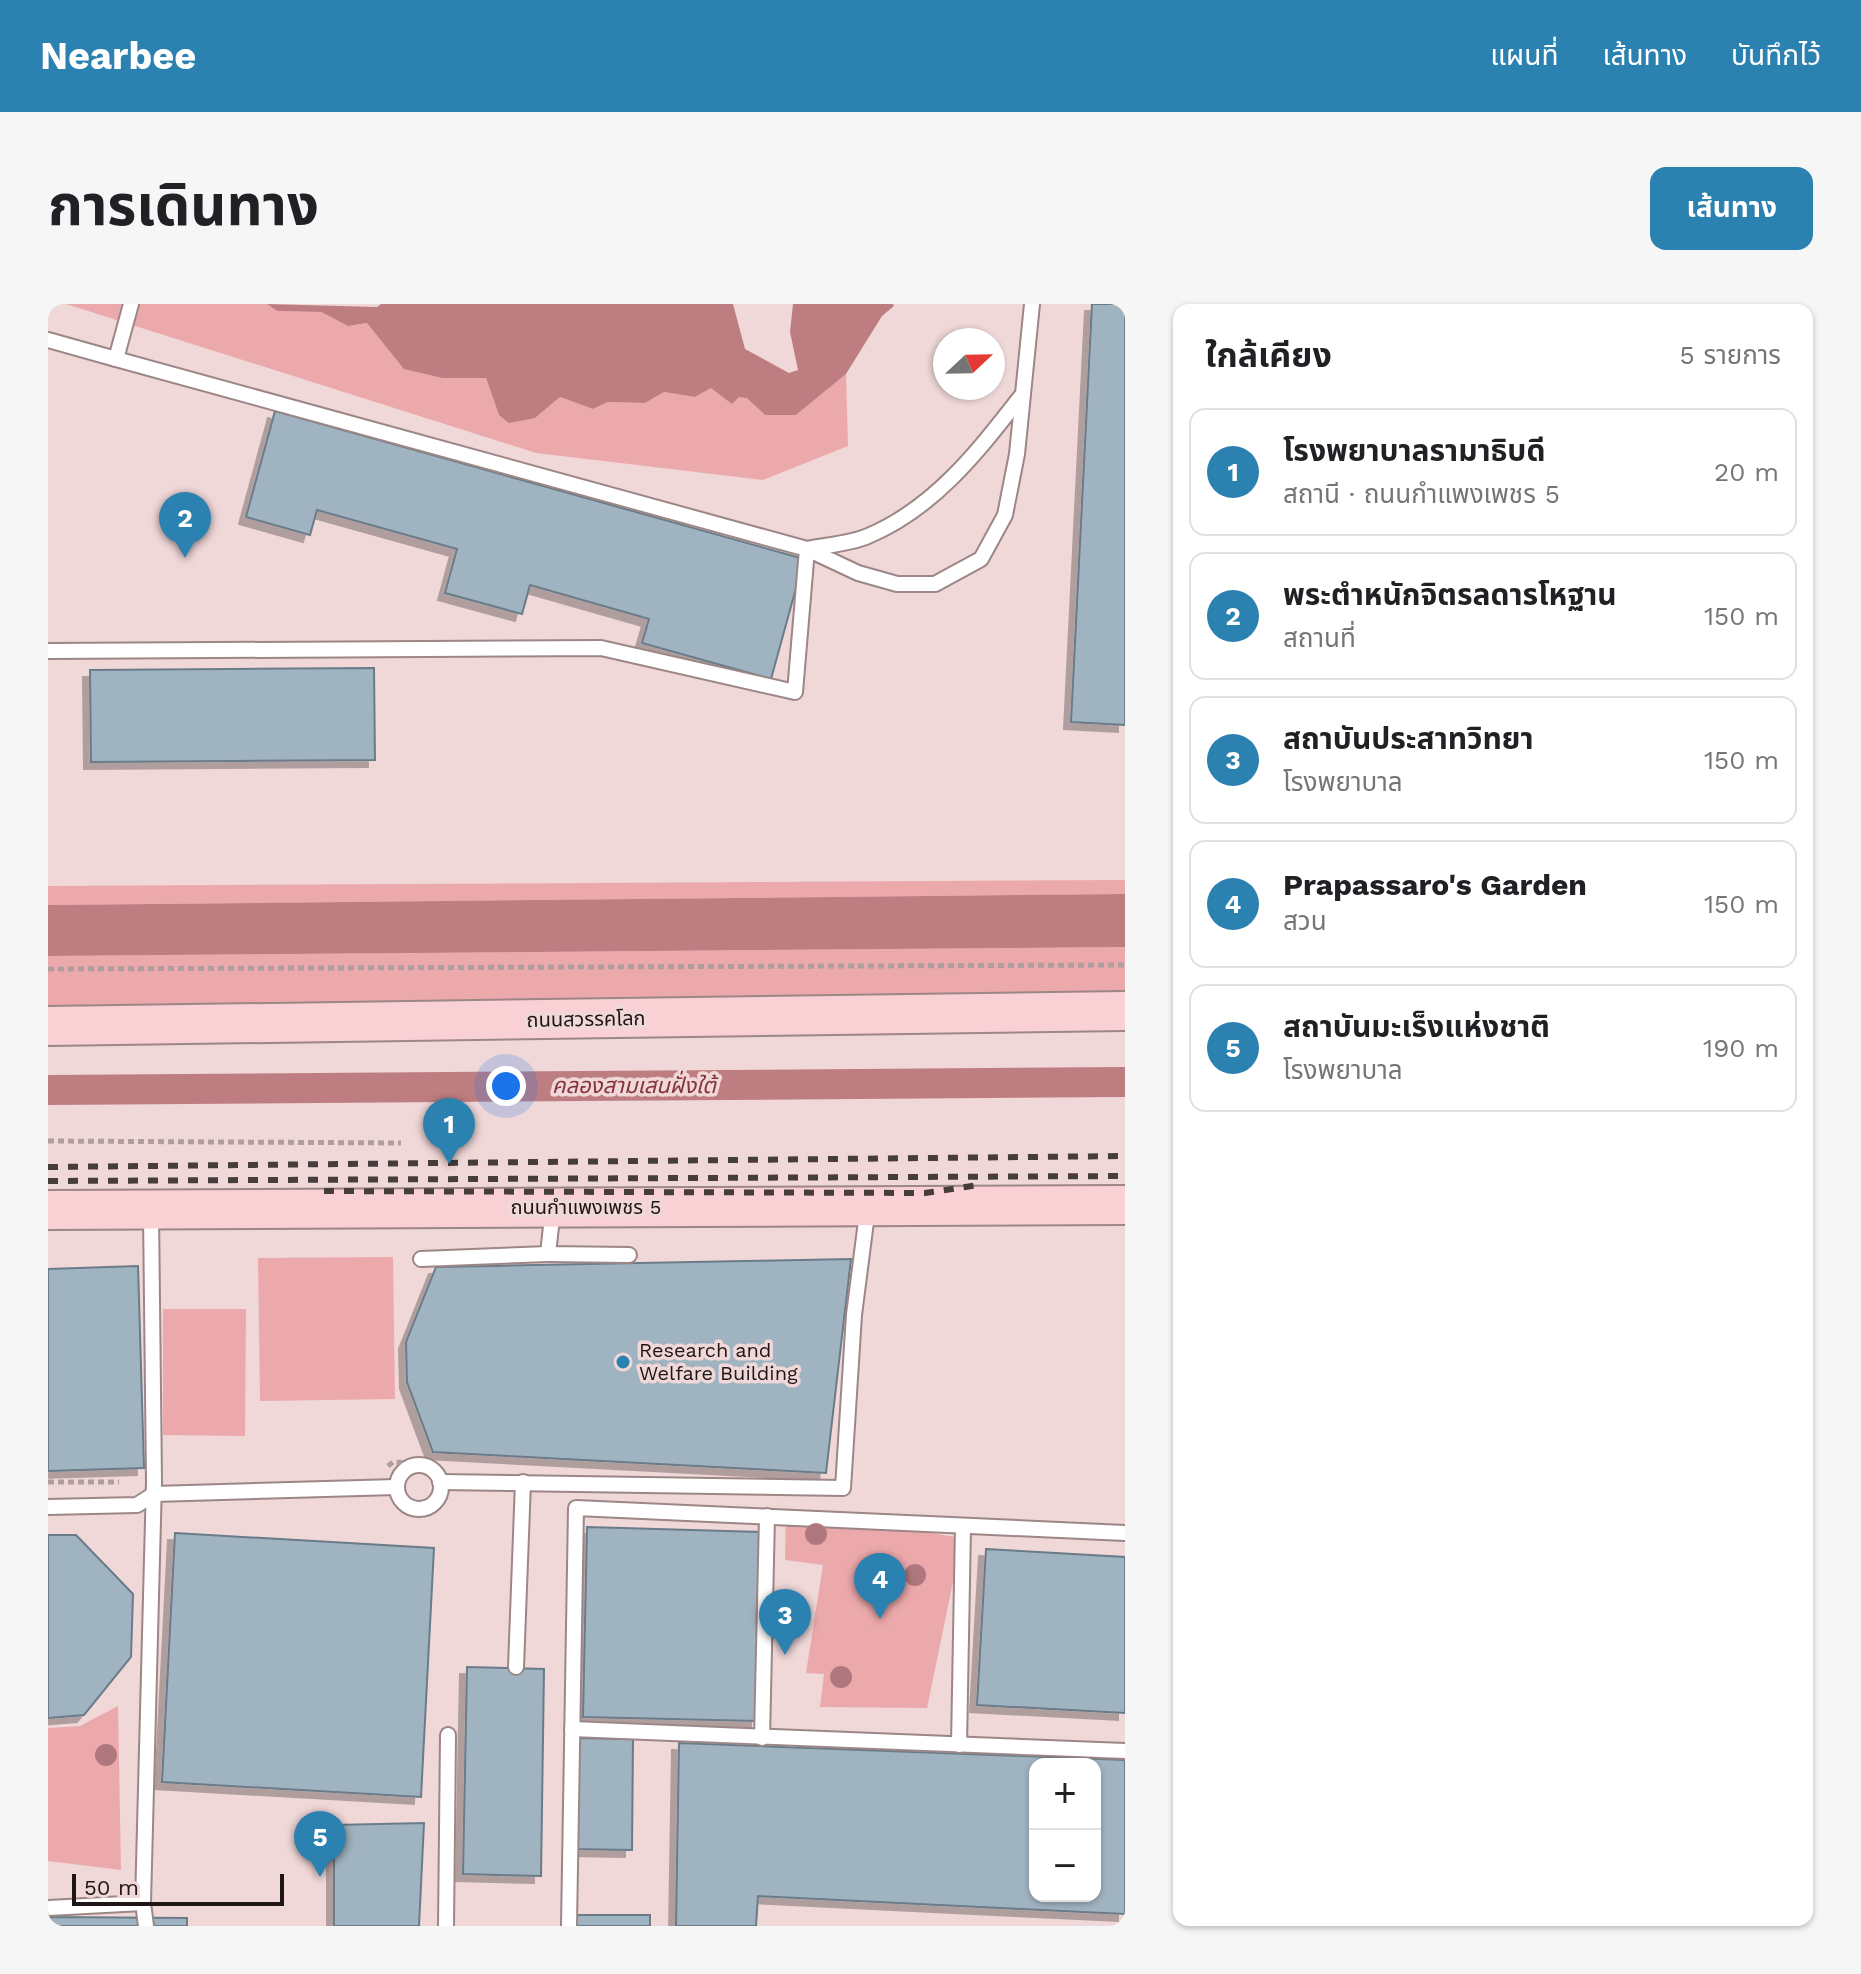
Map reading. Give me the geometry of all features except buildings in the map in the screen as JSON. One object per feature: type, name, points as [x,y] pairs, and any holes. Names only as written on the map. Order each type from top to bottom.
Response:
[{"type":"street","name":"ถนนสวรรคโลก","points":[[48,1026],[1125,1011]]},
{"type":"street","name":"ถนนกำแพงเพชร 5","points":[[48,1210],[1125,1205]]},
{"type":"lane","points":[[116,359],[131,304]]},
{"type":"lane","points":[[48,340],[807,549],[858,573],[897,584],[935,584],[981,559],[1005,515],[1017,454],[1032,304]]},
{"type":"lane","points":[[807,549],[867,537],[913,510],[945,487],[1022,395]]},
{"type":"lane","points":[[48,651],[601,648],[795,692],[807,549]]},
{"type":"lane","points":[[440,1482],[843,1488],[854,1315],[869,1205]]},
{"type":"lane","points":[[548,1254],[553,1208]]},
{"type":"lane","points":[[146,1926],[143,1903],[154,1494],[151,1211]]},
{"type":"lane","points":[[421,1259],[548,1254],[629,1255]]},
{"type":"lane","points":[[420,1465],[433,1470],[440,1482],[439,1496],[422,1510],[407,1506],[396,1487],[401,1473],[420,1465]]},
{"type":"lane","points":[[516,1667],[523,1482]]},
{"type":"lane","points":[[48,1507],[137,1505],[154,1494],[396,1487]]},
{"type":"lane","points":[[569,1926],[576,1508],[1125,1533]]},
{"type":"lane","points":[[762,1738],[767,1516]]},
{"type":"lane","points":[[959,1745],[963,1526]]},
{"type":"lane","points":[[572,1729],[1125,1751]]},
{"type":"lane","points":[[446,1926],[448,1735]]},
{"type":"lane","points":[[48,1908],[143,1903]]},
{"type":"path","points":[[48,969],[1125,965]]},
{"type":"path","points":[[48,1141],[401,1143]]},
{"type":"shaded area","points":[[66,304],[267,304],[277,311],[321,312],[348,326],[367,323],[405,369],[442,378],[486,378],[499,415],[535,418],[560,397],[593,409],[608,402],[645,403],[664,392],[695,397],[711,388],[747,397],[765,415],[796,415],[846,374],[848,446],[763,480],[536,453]]},
{"type":"shaded area","points":[[267,304],[377,307],[381,304],[733,304],[745,349],[789,373],[798,370],[790,332],[793,304],[894,306],[882,316],[846,374],[796,415],[765,415],[747,398],[739,397],[732,404],[711,388],[695,397],[664,392],[645,403],[608,402],[593,409],[560,397],[535,418],[509,423],[499,415],[486,378],[442,378],[404,369],[367,323],[348,326],[321,312],[277,311]]},
{"type":"shaded area","points":[[1125,880],[1125,894],[48,905],[48,886]]},
{"type":"shaded area","points":[[1125,894],[1125,947],[48,956],[48,905]]},
{"type":"shaded area","points":[[1125,947],[1125,1001],[48,1010],[48,956]]},
{"type":"shaded area","points":[[393,1257],[395,1399],[260,1401],[258,1258]]},
{"type":"shaded area","points":[[163,1309],[246,1309],[245,1436],[163,1435]]},
{"type":"shaded area","points":[[786,1510],[962,1538],[927,1708],[820,1707],[824,1674],[806,1673],[823,1565],[785,1560]]},
{"type":"shaded area","points":[[118,1706],[121,1870],[48,1861],[48,1728],[80,1726]]},
{"type":"waterway","name":"คลองสามเสนฝั่งใต้","points":[[48,1090],[1125,1082]]},
{"type":"railway","points":[[48,1167],[1125,1156]]},
{"type":"railway","points":[[48,1181],[1125,1176]]},
{"type":"railway","points":[[324,1191],[925,1193],[979,1185]]},
{"type":"place","name":"พระตำหนักจิตรลดารโหฐาน","points":[[185,558]]},
{"type":"place","name":"โรงพยาบาลรามาธิบดี","points":[[449,1164]]},
{"type":"place","name":"Research and Welfare Building","points":[[623,1362]]},
{"type":"place","name":"Prapassaro's Garden","points":[[880,1619]]},
{"type":"place","name":"สถาบันประสาทวิทยา","points":[[785,1655]]},
{"type":"place","name":"สถาบันมะเร็งแห่งชาติ","points":[[320,1877]]}]
